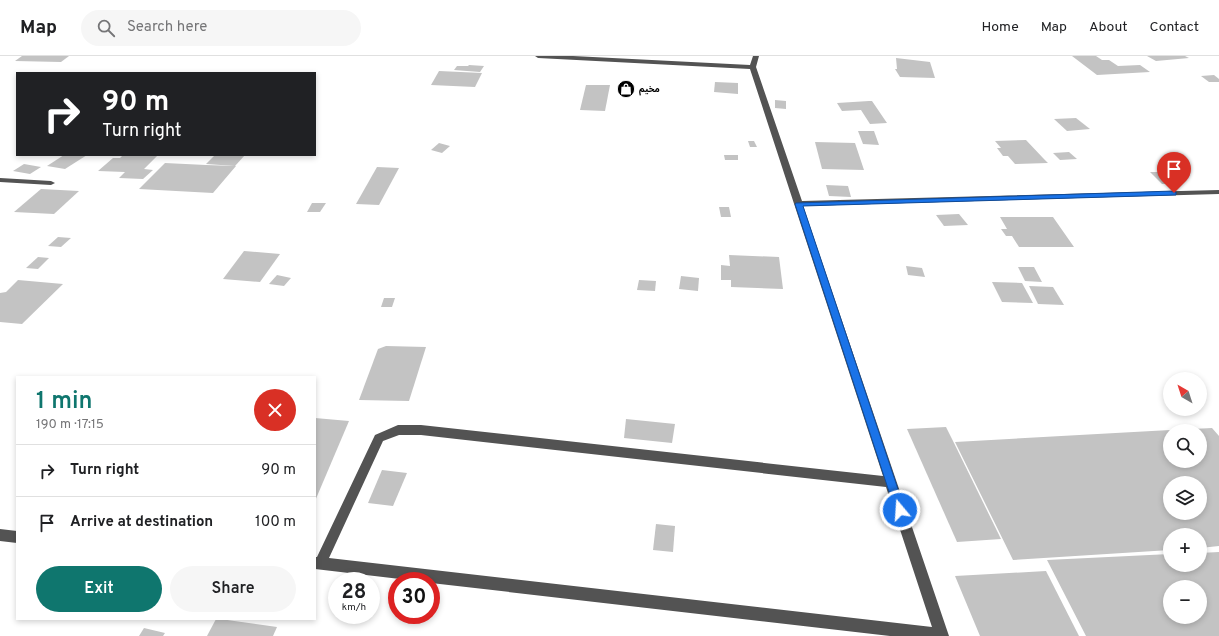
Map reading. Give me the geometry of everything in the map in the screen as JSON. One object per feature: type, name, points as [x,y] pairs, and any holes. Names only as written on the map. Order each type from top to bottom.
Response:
[{"type":"street","points":[[538,56],[752,67]]},
{"type":"street","points":[[756,56],[752,67],[891,482],[942,635],[318,564],[379,438],[398,430],[421,430],[891,482]]},
{"type":"street","points":[[0,180],[51,183]]},
{"type":"street","points":[[798,204],[1219,192]]},
{"type":"street","points":[[0,535],[16,537]]},
{"type":"building","points":[[22,56],[69,56],[61,62],[15,61]]},
{"type":"building","points":[[1072,56],[1096,56],[1102,60],[1109,60],[1118,66],[1140,65],[1150,72],[1097,75]]},
{"type":"building","points":[[1147,56],[1185,56],[1189,58],[1156,61]]},
{"type":"building","points":[[896,58],[930,62],[935,78],[900,77],[895,69],[897,69]]},
{"type":"building","points":[[457,66],[484,66],[480,72],[454,70]]},
{"type":"building","points":[[439,71],[482,73],[475,87],[431,85]]},
{"type":"building","points":[[1214,75],[1219,79],[1219,82],[1209,82],[1201,76]]},
{"type":"building","points":[[715,82],[738,83],[738,94],[714,92]]},
{"type":"building","points":[[586,85],[610,85],[605,111],[580,110]]},
{"type":"building","points":[[775,100],[786,101],[786,109],[775,108]]},
{"type":"building","points":[[872,101],[887,123],[870,124],[861,110],[842,111],[837,103]]},
{"type":"building","points":[[1076,118],[1090,129],[1067,131],[1054,119]]},
{"type":"building","points":[[858,131],[874,131],[879,145],[863,144]]},
{"type":"building","points":[[1026,140],[1048,163],[1015,164],[1008,156],[1003,156],[997,148],[1001,148],[995,141]]},
{"type":"building","points":[[748,141],[754,141],[757,147],[750,147]]},
{"type":"building","points":[[815,142],[855,143],[864,170],[822,169]]},
{"type":"building","points":[[439,143],[450,146],[442,153],[431,150]]},
{"type":"building","points":[[1069,152],[1077,159],[1060,160],[1053,153]]},
{"type":"building","points":[[724,155],[738,155],[738,160],[725,160]]},
{"type":"building","points":[[62,156],[85,156],[65,169],[47,166]]},
{"type":"building","points":[[122,156],[157,156],[144,169],[153,170],[143,179],[119,178],[125,172],[98,171],[113,158],[120,158]]},
{"type":"building","points":[[214,156],[244,156],[235,166],[206,164]]},
{"type":"building","points":[[165,163],[236,166],[213,193],[139,189]]},
{"type":"building","points":[[24,164],[41,167],[30,174],[13,171]]},
{"type":"building","points":[[377,167],[399,168],[379,205],[356,204]]},
{"type":"building","points":[[1150,172],[1170,172],[1182,184],[1162,184]]},
{"type":"building","points":[[826,185],[848,186],[851,197],[829,196]]},
{"type":"building","points":[[41,189],[79,191],[54,214],[14,212]]},
{"type":"building","points":[[312,203],[326,203],[320,212],[307,212]]},
{"type":"building","points":[[719,207],[729,207],[731,217],[721,217]]},
{"type":"building","points":[[959,214],[968,225],[944,226],[936,215]]},
{"type":"building","points":[[1000,217],[1053,217],[1074,247],[1019,247],[1012,236],[1006,236],[1001,229],[1007,229]]},
{"type":"building","points":[[58,237],[71,238],[61,247],[48,246]]},
{"type":"building","points":[[244,251],[280,254],[260,282],[223,279]]},
{"type":"building","points":[[729,255],[779,257],[783,289],[731,287],[731,280],[721,280],[721,265],[730,266]]},
{"type":"building","points":[[38,257],[49,258],[38,269],[26,268]]},
{"type":"building","points":[[906,266],[922,268],[925,277],[908,275]]},
{"type":"building","points":[[1018,267],[1034,267],[1042,282],[1025,281]]},
{"type":"building","points":[[277,275],[291,278],[284,286],[269,284]]},
{"type":"building","points":[[681,276],[699,278],[698,291],[679,289]]},
{"type":"building","points":[[18,280],[63,284],[22,324],[0,322],[0,293],[6,292]]},
{"type":"building","points":[[639,280],[656,281],[655,291],[637,290]]},
{"type":"building","points":[[992,282],[1022,283],[1033,303],[1002,302]]},
{"type":"building","points":[[1029,286],[1053,287],[1064,305],[1038,304]]},
{"type":"building","points":[[384,298],[395,298],[392,307],[381,307]]},
{"type":"building","points":[[386,346],[426,347],[409,401],[359,400],[378,349]]},
{"type":"building","points":[[316,418],[349,421],[316,499]]},
{"type":"building","points":[[626,419],[675,424],[672,443],[624,438]]},
{"type":"building","points":[[946,427],[1001,539],[957,542],[907,429]]},
{"type":"building","points":[[1207,428],[1212,428],[1219,436],[1219,546],[1207,547],[1207,528],[1163,528],[1163,550],[1013,560],[955,442],[1163,430],[1163,468],[1207,468]]},
{"type":"building","points":[[382,470],[407,473],[393,506],[368,503]]},
{"type":"building","points":[[656,524],[675,526],[673,552],[653,550]]},
{"type":"building","points":[[1219,552],[1219,636],[1086,636],[1047,560],[1163,554],[1163,572],[1207,572],[1207,553]]},
{"type":"building","points":[[1046,571],[1079,636],[980,636],[955,576]]},
{"type":"building","points":[[215,620],[227,620],[277,627],[273,636],[207,636]]},
{"type":"building","points":[[144,628],[165,633],[163,636],[139,636]]},
{"type":"place","name":"مخيم","points":[[626,89]]},
{"type":"route","points":[[900,510],[798,204],[1174,193]]}]
